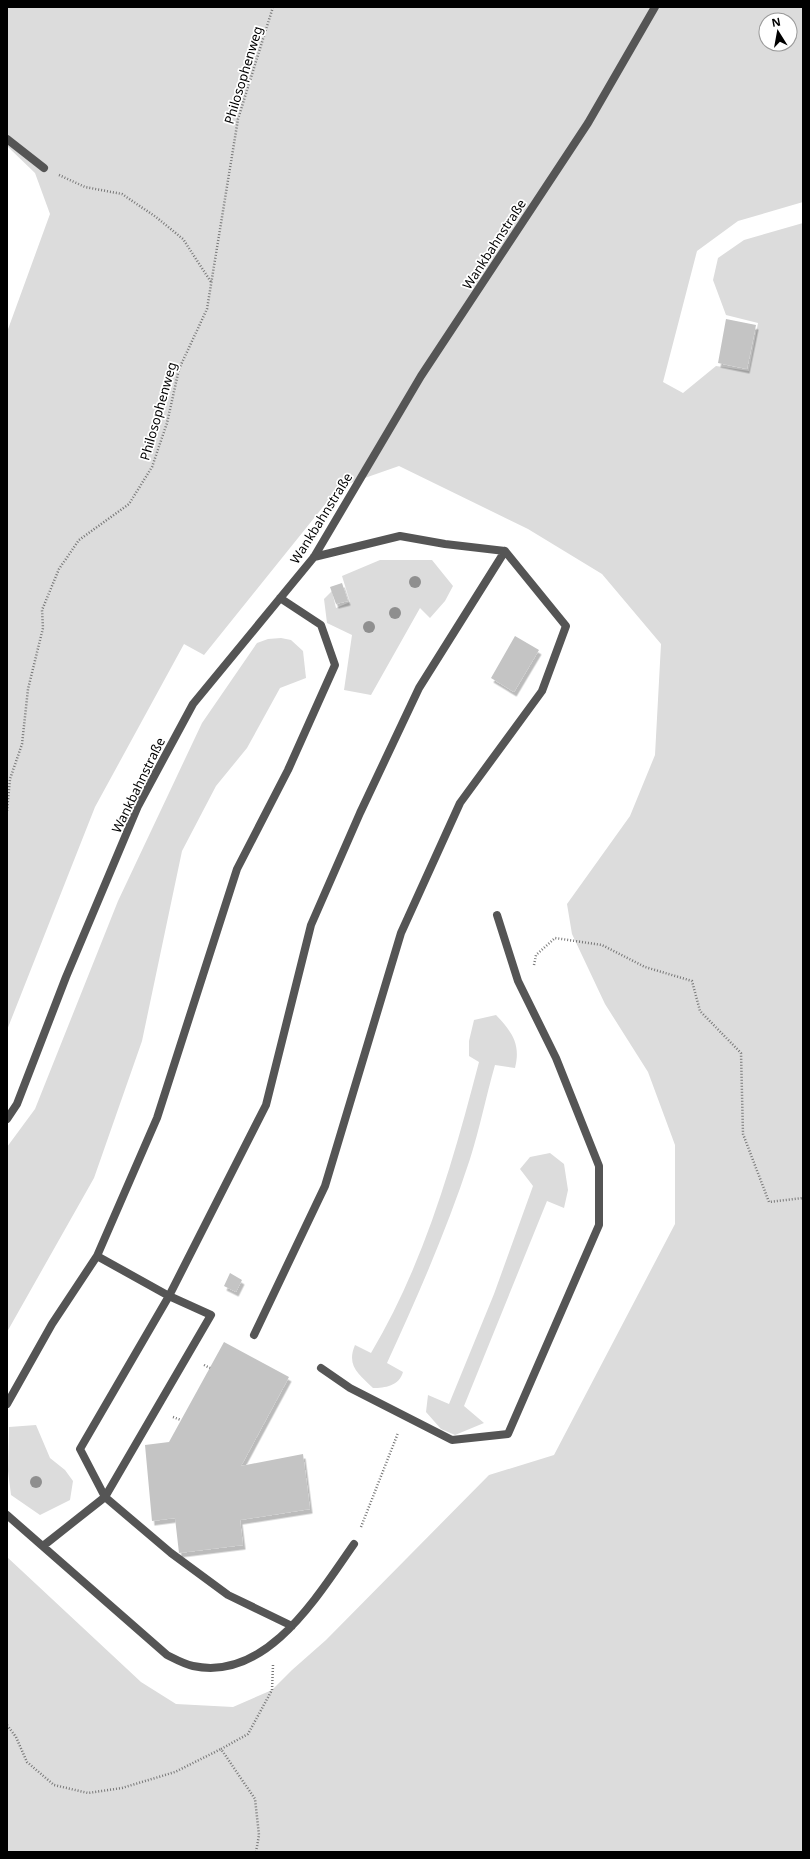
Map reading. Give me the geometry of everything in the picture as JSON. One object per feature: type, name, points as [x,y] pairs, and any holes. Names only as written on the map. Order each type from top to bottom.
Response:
[{"type":"lane","name":"Wankbahnstraße","points":[[7,1119],[17,1104],[66,977],[138,806],[193,704],[314,557],[421,376],[588,123],[655,7]]},
{"type":"lane","points":[[7,139],[44,168]]},
{"type":"lane","points":[[254,1335],[325,1186],[401,933],[460,803],[542,691],[566,626],[505,551],[445,544],[400,536],[314,557]]},
{"type":"lane","points":[[292,1626],[228,1595],[171,1553],[105,1497],[80,1449],[169,1296],[266,1105],[311,925],[360,813],[419,688],[505,551]]},
{"type":"lane","points":[[7,1404],[52,1324],[97,1256],[157,1118],[237,869],[288,770],[335,666],[321,626],[280,598]]},
{"type":"lane","points":[[320,1368],[350,1388],[452,1440],[508,1434],[600,1225],[599,1166],[556,1058],[518,981],[497,915]]},
{"type":"lane","points":[[43,1546],[105,1497],[211,1315],[169,1296],[97,1256]]},
{"type":"lane","points":[[7,1516],[167,1655],[193,1666],[224,1667],[250,1659],[274,1643],[292,1626],[310,1605],[354,1544]]},
{"type":"path","name":"Philosophenweg","points":[[7,811],[10,779],[22,744],[28,689],[43,628],[42,610],[59,569],[79,540],[129,504],[152,467],[167,424],[179,369],[207,309],[238,119],[273,7]]},
{"type":"path","points":[[44,168],[86,187],[122,194],[150,213],[183,239],[211,283]]},
{"type":"path","points":[[518,981],[532,974],[536,954],[555,938],[602,945],[646,966],[692,981],[700,1011],[741,1053],[743,1134],[769,1202],[803,1198]]},
{"type":"path","points":[[354,1544],[405,1416]]},
{"type":"path","points":[[7,1725],[16,1737],[27,1762],[54,1785],[88,1793],[122,1788],[175,1772],[222,1749],[248,1734],[272,1690],[274,1643]]},
{"type":"path","points":[[222,1749],[255,1799],[260,1835],[256,1852]]},
{"type":"shaded area","points":[[7,7],[803,7],[803,202],[738,221],[697,251],[663,382],[683,393],[716,366],[749,371],[758,323],[726,315],[713,280],[718,258],[744,240],[803,223],[803,1852],[7,1852],[7,1557],[141,1682],[176,1704],[233,1707],[272,1690],[326,1640],[489,1475],[554,1455],[675,1224],[675,1145],[648,1072],[605,1004],[572,934],[567,904],[630,816],[655,755],[661,644],[602,574],[528,529],[399,466],[339,487],[204,655],[184,644],[95,807],[7,1030],[7,332],[50,214],[35,173],[7,146]]},
{"type":"shaded area","points":[[380,560],[432,560],[453,586],[445,601],[430,618],[420,608],[371,695],[344,690],[352,635],[327,623],[324,599],[332,591],[336,608],[350,602],[342,576]]},
{"type":"shaded area","points":[[281,638],[291,640],[303,651],[306,678],[280,688],[247,748],[216,786],[182,851],[142,1041],[94,1178],[7,1332],[7,1147],[35,1109],[118,901],[202,723],[257,643],[268,639]]},
{"type":"shaded area","points":[[496,1015],[507,1027],[514,1039],[517,1052],[515,1068],[495,1065],[474,1147],[452,1211],[432,1262],[387,1363],[403,1372],[401,1377],[391,1385],[373,1388],[355,1369],[352,1359],[355,1345],[371,1353],[407,1284],[422,1248],[447,1175],[479,1062],[469,1056],[469,1041],[474,1020]]},
{"type":"shaded area","points":[[550,1153],[564,1164],[568,1190],[564,1208],[547,1201],[464,1406],[484,1423],[455,1435],[441,1429],[426,1412],[428,1395],[449,1404],[494,1294],[533,1186],[520,1169],[530,1157]]},
{"type":"shaded area","points":[[36,1425],[50,1458],[65,1470],[73,1481],[70,1500],[40,1515],[11,1495],[8,1471],[9,1427]]},
{"type":"building","points":[[726,319],[756,325],[747,369],[718,363]]},
{"type":"building","points":[[342,583],[348,601],[336,604],[330,587]]},
{"type":"building","points":[[515,636],[539,650],[514,692],[491,678]]},
{"type":"building","points":[[230,1273],[242,1280],[236,1292],[224,1286]]},
{"type":"building","points":[[224,1342],[289,1377],[241,1466],[303,1454],[310,1509],[240,1520],[243,1545],[179,1553],[175,1518],[152,1521],[145,1445],[169,1442]]}]
